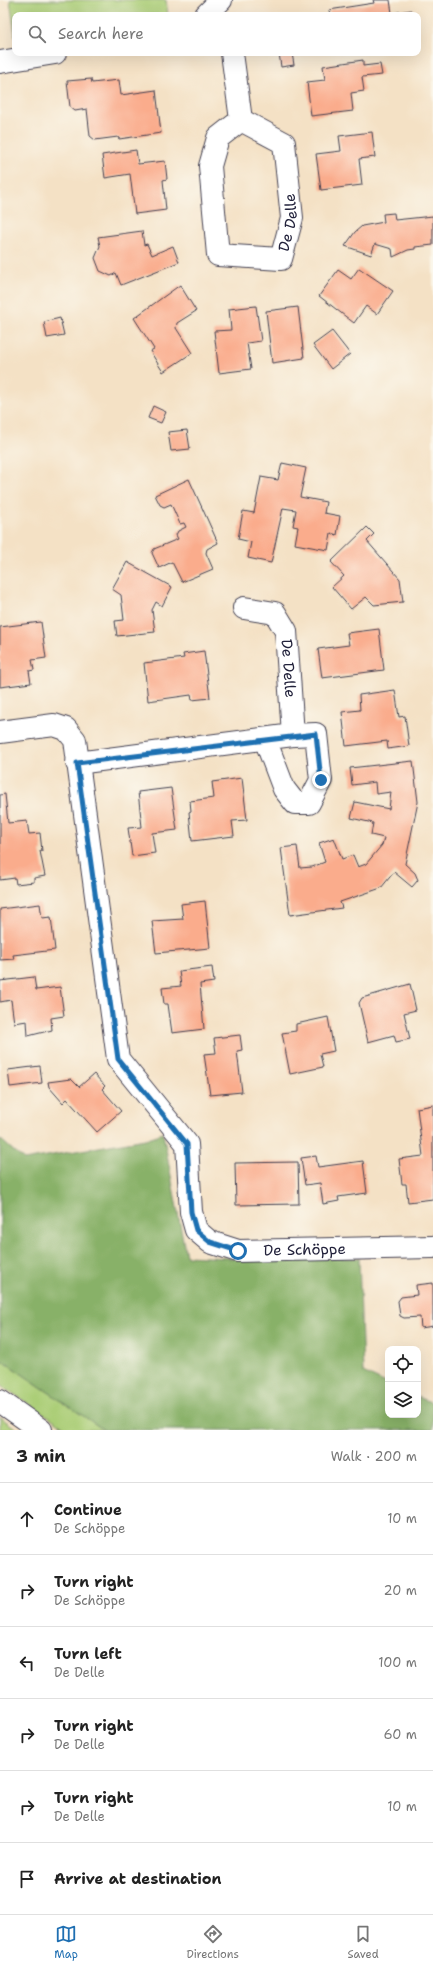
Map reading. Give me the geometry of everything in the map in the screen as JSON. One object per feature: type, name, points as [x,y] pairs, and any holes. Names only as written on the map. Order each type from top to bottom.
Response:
[{"type":"street","points":[[209,12],[221,0]]},
{"type":"street","points":[[225,0],[227,12]]},
{"type":"street","points":[[0,62],[37,56]]},
{"type":"street","points":[[232,56],[241,120]]},
{"type":"street","name":"De Delle","points":[[241,120],[284,143],[292,218],[281,259],[218,255],[210,166],[218,138],[241,120]]},
{"type":"street","name":"De Delle","points":[[244,608],[275,613],[286,631],[293,736]]},
{"type":"street","points":[[0,732],[54,725],[66,729],[75,740],[77,763],[265,739],[316,734],[318,738],[321,780],[309,803],[295,803],[284,789],[265,739]]},
{"type":"street","name":"De Schöppe","points":[[77,763],[118,1059],[187,1144],[191,1212],[196,1230],[210,1242],[238,1251],[433,1247]]},
{"type":"street","points":[[0,1401],[41,1430]]},
{"type":"green space","points":[[10,0],[166,0],[168,12],[12,12],[12,14]]},
{"type":"green space","points":[[163,1133],[186,1256],[251,1259],[359,1258],[363,1372],[385,1383],[385,1418],[421,1418],[421,1398],[433,1403],[433,1430],[104,1430],[0,1359],[0,1139],[24,1160],[145,1139]]},
{"type":"green space","points":[[0,1359],[104,1430],[69,1430],[0,1385]]},
{"type":"green space","points":[[0,1417],[18,1430],[0,1430]]},
{"type":"building","points":[[373,0],[390,0],[392,12],[329,12],[329,10],[374,3]]},
{"type":"building","points":[[411,10],[411,12],[398,12]]},
{"type":"building","points":[[279,56],[292,56],[294,65],[281,67]]},
{"type":"building","points":[[363,60],[363,66],[380,64],[382,75],[362,77],[364,91],[351,93],[353,111],[311,116],[307,82],[325,80],[323,66]]},
{"type":"building","points":[[91,79],[92,83],[119,80],[121,95],[156,90],[161,133],[119,139],[118,137],[95,140],[90,136],[87,109],[75,111],[70,107],[67,81]]},
{"type":"building","points":[[372,132],[375,157],[359,159],[362,185],[321,190],[316,154],[341,151],[339,136]]},
{"type":"building","points":[[136,150],[138,164],[165,161],[167,179],[163,180],[166,210],[135,214],[130,174],[105,178],[102,155]]},
{"type":"building","points":[[394,213],[395,220],[433,216],[433,245],[415,247],[415,249],[408,250],[393,257],[392,249],[375,244],[371,255],[345,246],[355,232],[362,226],[384,222],[383,214]]},
{"type":"building","points":[[142,231],[144,245],[147,244],[152,255],[173,246],[179,262],[121,285],[116,273],[111,276],[100,271],[95,258],[100,246],[98,237]]},
{"type":"building","points":[[359,268],[393,291],[377,314],[366,306],[354,323],[319,296],[338,270],[351,279]]},
{"type":"building","points":[[180,285],[196,311],[177,323],[176,328],[192,353],[163,372],[150,351],[154,349],[134,318]]},
{"type":"building","points":[[256,306],[261,341],[247,343],[251,369],[219,373],[214,331],[231,330],[229,309]]},
{"type":"building","points":[[298,307],[304,358],[272,363],[266,311]]},
{"type":"building","points":[[60,318],[64,335],[47,338],[44,322]]},
{"type":"building","points":[[332,331],[350,354],[331,369],[313,345]]},
{"type":"building","points":[[153,406],[166,412],[161,423],[148,418]]},
{"type":"building","points":[[187,430],[190,449],[171,451],[168,432]]},
{"type":"building","points":[[282,463],[306,468],[300,497],[326,502],[324,513],[340,516],[337,535],[331,533],[328,550],[295,544],[298,527],[293,526],[296,510],[283,508],[271,563],[248,558],[251,542],[238,539],[243,511],[254,513],[261,477],[278,480]]},
{"type":"building","points":[[189,479],[218,543],[207,549],[206,553],[213,569],[182,582],[172,562],[159,568],[152,553],[154,549],[178,539],[176,535],[178,531],[186,527],[184,523],[180,524],[171,504],[164,507],[160,505],[155,495]]},
{"type":"building","points":[[367,527],[374,534],[367,541],[400,579],[403,602],[374,605],[366,597],[351,609],[332,587],[344,576],[331,562]]},
{"type":"building","points":[[127,562],[172,587],[162,606],[156,602],[152,610],[155,632],[117,636],[115,621],[124,620],[121,595],[112,589]]},
{"type":"building","points":[[41,622],[46,658],[32,660],[34,670],[29,671],[31,683],[0,687],[0,627]]},
{"type":"building","points":[[379,629],[384,670],[322,678],[318,649],[349,645],[347,633]]},
{"type":"building","points":[[204,651],[210,698],[192,700],[191,695],[148,701],[144,663],[184,658],[183,654]]},
{"type":"building","points":[[395,690],[399,717],[405,716],[409,746],[388,749],[387,741],[346,746],[342,712],[360,710],[359,695]]},
{"type":"building","points":[[413,761],[418,802],[405,864],[415,873],[418,880],[412,887],[394,872],[381,888],[340,902],[342,908],[290,915],[281,848],[297,846],[300,868],[312,867],[325,862],[319,843],[334,838],[342,859],[353,855],[358,867],[366,864],[382,845],[384,838],[371,835],[373,823],[351,818],[355,802],[389,809],[391,792],[376,794],[375,782],[352,785],[350,768]]},
{"type":"building","points":[[242,778],[247,820],[232,821],[234,836],[192,841],[189,812],[191,811],[190,801],[214,798],[212,782]]},
{"type":"building","points":[[171,788],[177,830],[152,833],[155,853],[132,856],[128,828],[142,827],[138,792]]},
{"type":"building","points":[[5,794],[8,823],[27,821],[29,834],[40,833],[42,851],[40,851],[45,876],[34,878],[34,882],[16,884],[15,878],[0,880],[0,795]]},
{"type":"building","points":[[205,901],[210,948],[156,953],[152,921],[183,919],[181,904]]},
{"type":"building","points":[[40,904],[42,918],[51,917],[55,950],[13,955],[14,959],[0,960],[0,909]]},
{"type":"building","points":[[212,967],[214,982],[200,984],[204,1029],[172,1033],[168,1004],[164,1004],[162,988],[181,986],[179,971]]},
{"type":"building","points":[[34,977],[36,990],[60,987],[64,1016],[51,1018],[52,1030],[28,1036],[27,1021],[14,1023],[11,1000],[0,1002],[0,981]]},
{"type":"building","points":[[410,984],[416,1010],[404,1013],[410,1039],[396,1042],[394,1035],[368,1042],[359,1003],[362,998]]},
{"type":"building","points":[[328,1017],[334,1051],[320,1054],[323,1067],[290,1074],[282,1033],[296,1031],[296,1024]]},
{"type":"building","points":[[240,1035],[242,1050],[237,1051],[242,1092],[210,1095],[204,1054],[216,1053],[214,1038]]},
{"type":"building","points":[[40,1066],[42,1083],[10,1087],[8,1070]]},
{"type":"building","points":[[94,1074],[105,1086],[102,1089],[121,1111],[97,1132],[67,1099],[63,1103],[49,1087],[48,1082],[71,1079],[79,1087]]},
{"type":"building","points":[[433,1105],[433,1199],[408,1202],[406,1184],[402,1184],[399,1159],[423,1156],[417,1108]]},
{"type":"building","points":[[316,1156],[318,1167],[363,1161],[367,1193],[338,1197],[339,1201],[323,1204],[320,1183],[305,1185],[301,1158]]},
{"type":"building","points":[[298,1162],[299,1204],[236,1205],[235,1163]]},
{"type":"building","points":[[433,1283],[433,1326],[421,1328],[420,1317],[404,1318],[400,1316],[398,1301],[401,1297],[417,1295],[416,1285]]},
{"type":"route","points":[[238,1251],[210,1242],[196,1230],[191,1212],[187,1144],[118,1059],[77,763],[316,734],[318,738],[321,780]]}]
